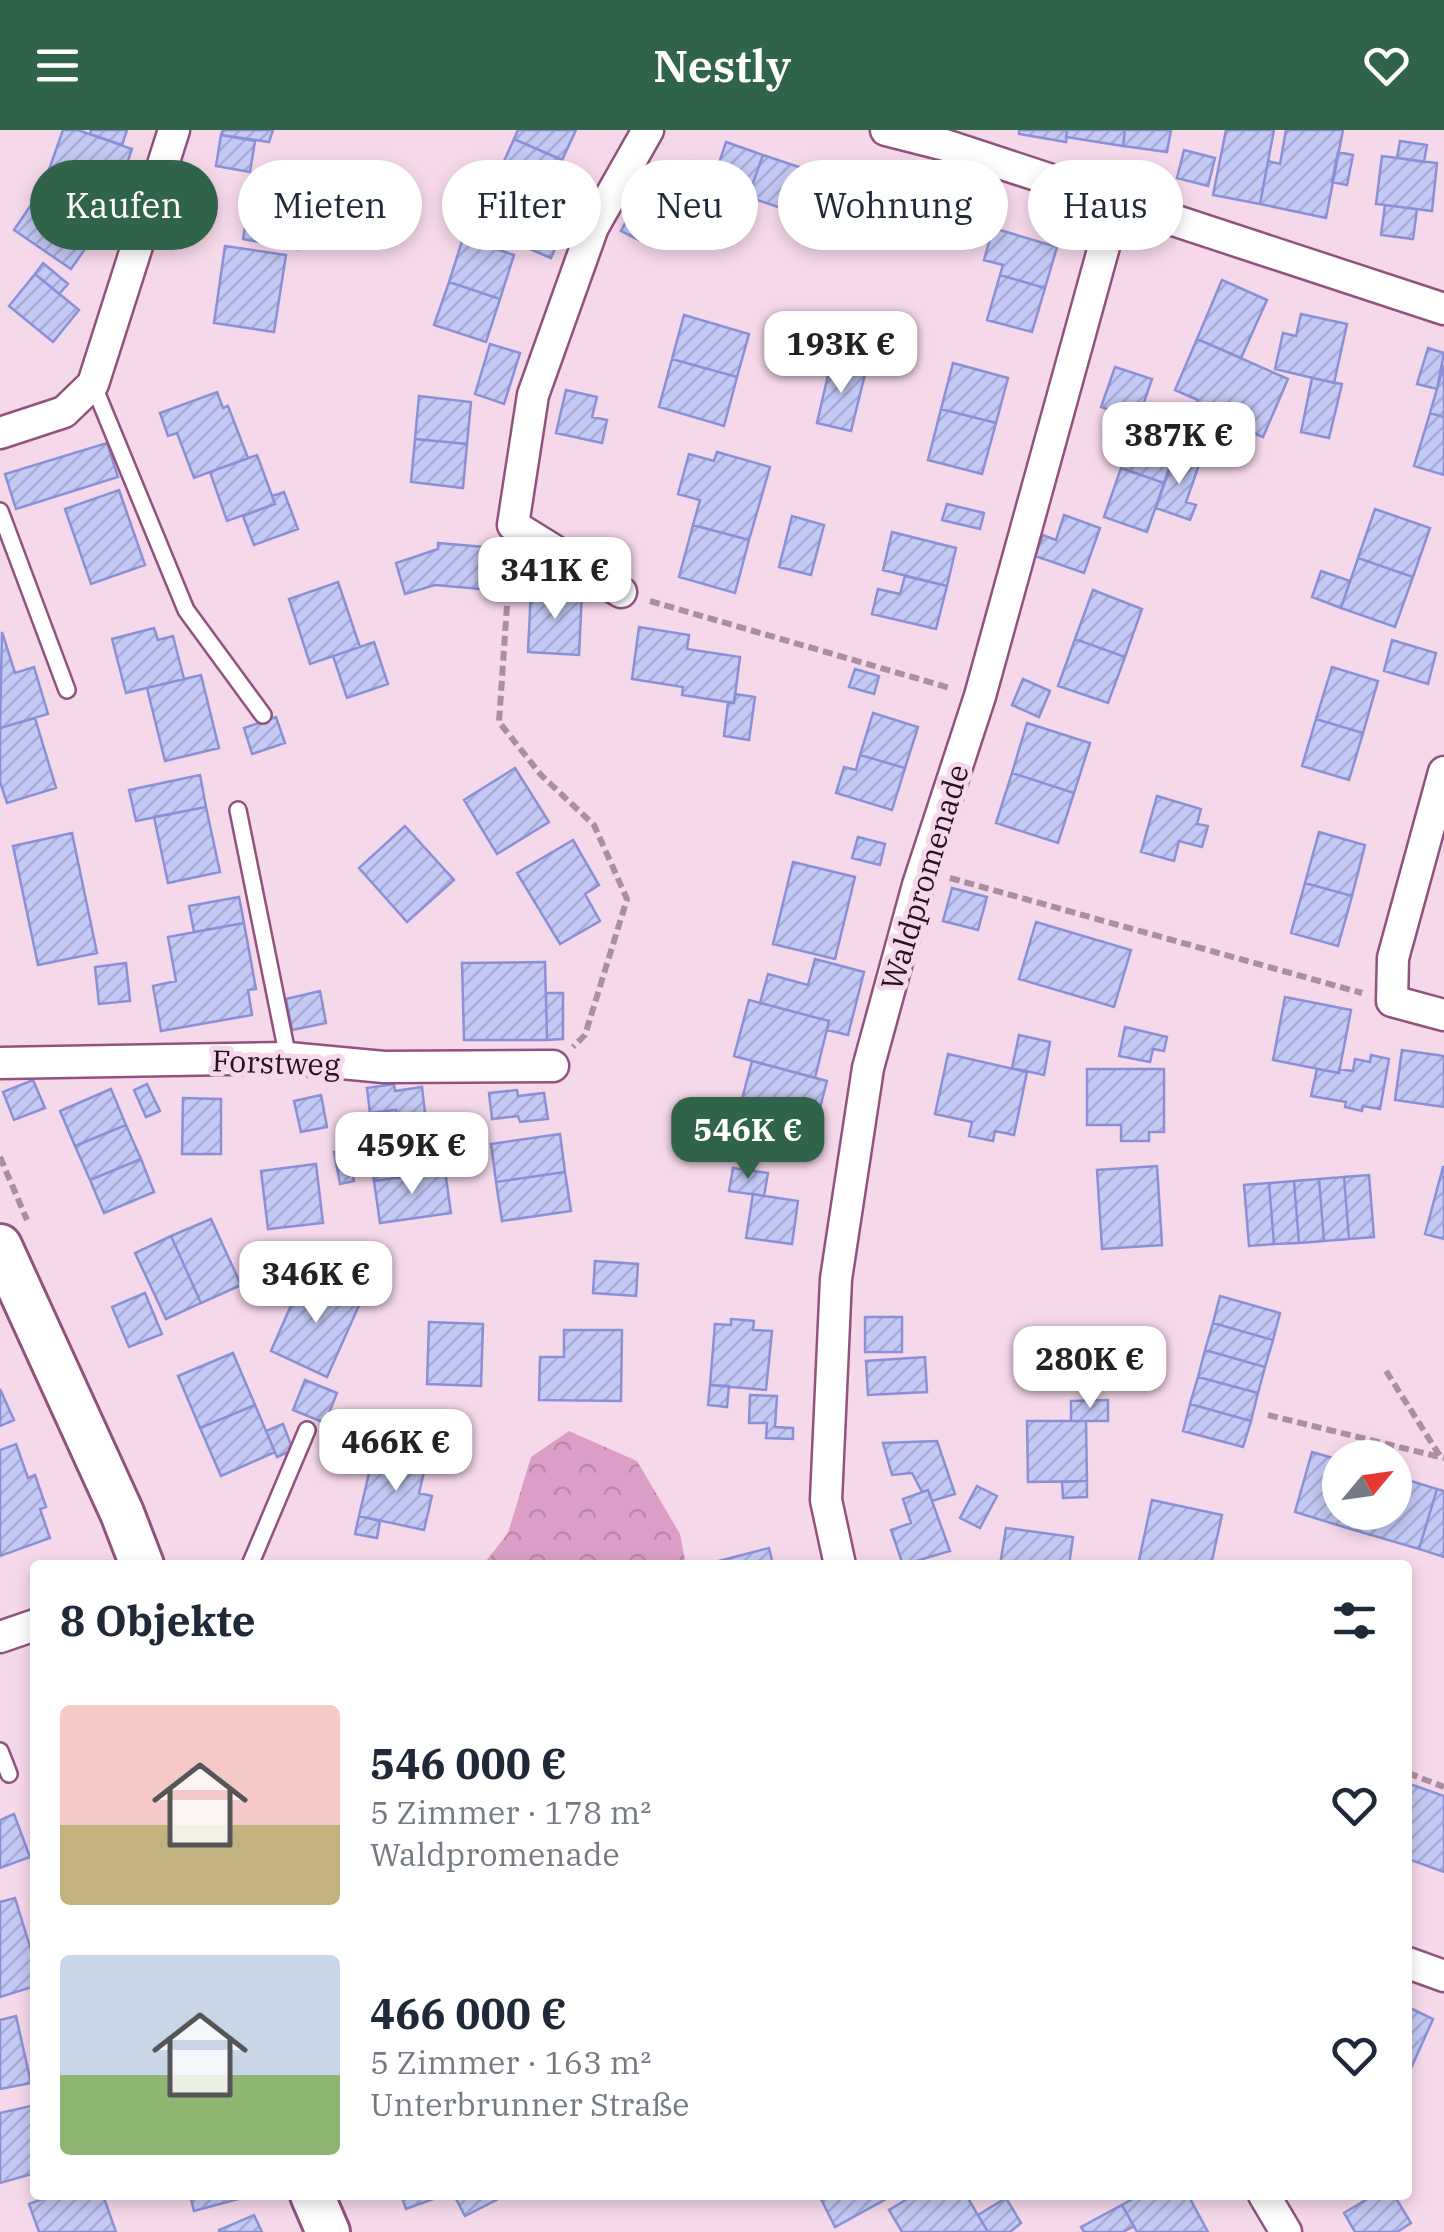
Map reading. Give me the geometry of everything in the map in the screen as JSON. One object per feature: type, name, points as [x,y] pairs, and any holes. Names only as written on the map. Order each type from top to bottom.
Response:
[{"type":"main road","points":[[0,1246],[140,1560]]},
{"type":"main road","points":[[314,2200],[328,2232]]},
{"type":"street","points":[[0,432],[64,412],[93,384],[174,130]]},
{"type":"street","points":[[621,592],[513,525],[533,395],[593,226],[648,130]]},
{"type":"street","points":[[886,130],[1028,173]]},
{"type":"street","points":[[1183,225],[1444,309]]},
{"type":"street","name":"Waldpromenade","points":[[839,1560],[826,1500],[836,1279],[868,1068],[923,871],[980,696],[1103,250]]},
{"type":"street","points":[[1444,772],[1393,958],[1392,1001],[1444,1015]]},
{"type":"street","name":"Forstweg","points":[[0,1063],[288,1058],[384,1067],[553,1066]]},
{"type":"street","points":[[122,1514],[159,1560]]},
{"type":"street","points":[[0,1638],[30,1627]]},
{"type":"street","points":[[1412,1964],[1444,1976]]},
{"type":"street","points":[[1267,2200],[1286,2232]]},
{"type":"lane","points":[[93,384],[186,610],[263,715]]},
{"type":"lane","points":[[0,511],[68,690]]},
{"type":"lane","points":[[238,810],[288,1058]]},
{"type":"lane","points":[[252,1560],[306,1430]]},
{"type":"lane","points":[[0,1750],[9,1774]]},
{"type":"path","points":[[513,525],[499,722],[541,775],[594,825],[628,899],[585,1035],[553,1066]]},
{"type":"path","points":[[621,592],[980,696]]},
{"type":"path","points":[[923,871],[1392,1001]]},
{"type":"path","points":[[1386,1370],[1442,1458]]},
{"type":"path","points":[[1268,1415],[1442,1458]]},
{"type":"path","points":[[1412,1774],[1444,1786]]},
{"type":"green space","points":[[569,1431],[637,1461],[680,1534],[685,1560],[487,1560],[508,1533],[531,1457]]},
{"type":"building","points":[[63,130],[78,130],[132,149],[128,160],[52,160]]},
{"type":"building","points":[[91,130],[127,130],[122,145],[90,134]]},
{"type":"building","points":[[223,130],[273,130],[269,142],[221,135]]},
{"type":"building","points":[[518,130],[576,130],[562,160],[514,139]]},
{"type":"building","points":[[1019,130],[1067,130],[1066,142],[1019,134]]},
{"type":"building","points":[[1067,130],[1125,130],[1123,146],[1066,137]]},
{"type":"building","points":[[1125,130],[1171,130],[1167,152],[1123,146]]},
{"type":"building","points":[[1226,130],[1274,130],[1260,204],[1213,195]]},
{"type":"building","points":[[1286,130],[1343,130],[1326,218],[1260,204],[1268,161],[1280,164]]},
{"type":"building","points":[[221,135],[255,141],[252,160],[238,160],[238,170],[218,166]]},
{"type":"building","points":[[514,139],[562,160],[505,160]]},
{"type":"building","points":[[1400,141],[1427,145],[1424,162],[1397,158]]},
{"type":"building","points":[[726,142],[763,155],[758,169],[758,160],[720,160]]},
{"type":"building","points":[[1184,150],[1215,158],[1208,186],[1183,180]]},
{"type":"building","points":[[1338,152],[1353,155],[1347,185],[1332,182]]},
{"type":"building","points":[[763,155],[778,160],[778,207],[758,200],[758,169]]},
{"type":"building","points":[[1382,156],[1437,163],[1432,211],[1376,204]]},
{"type":"building","points":[[1385,205],[1417,209],[1413,239],[1381,235]]},
{"type":"building","points":[[30,206],[30,241],[14,230]]},
{"type":"building","points":[[1008,232],[1028,238],[1028,250],[1056,250],[1045,288],[1000,275],[1003,265],[984,260],[987,250],[1008,250]]},
{"type":"building","points":[[225,246],[286,255],[274,332],[214,323]]},
{"type":"building","points":[[43,250],[84,250],[71,269]]},
{"type":"building","points":[[459,250],[499,250],[514,255],[500,299],[449,282]]},
{"type":"building","points":[[532,250],[555,250],[551,258]]},
{"type":"building","points":[[43,263],[68,284],[59,294],[35,274]]},
{"type":"building","points":[[35,274],[79,310],[53,342],[9,306]]},
{"type":"building","points":[[1000,275],[1045,288],[1032,332],[987,320]]},
{"type":"building","points":[[1222,280],[1267,300],[1241,358],[1197,339]]},
{"type":"building","points":[[449,282],[500,299],[486,342],[434,325]]},
{"type":"building","points":[[1301,314],[1347,324],[1334,383],[1275,369],[1283,333],[1296,336]]},
{"type":"building","points":[[684,315],[749,334],[737,377],[672,359]]},
{"type":"building","points":[[1197,339],[1288,379],[1263,437],[1195,407],[1198,400],[1175,390]]},
{"type":"building","points":[[490,344],[520,353],[504,404],[475,394]]},
{"type":"building","points":[[1428,348],[1444,353],[1437,389],[1417,384]]},
{"type":"building","points":[[672,359],[737,377],[724,426],[659,407]]},
{"type":"building","points":[[831,362],[866,370],[851,431],[817,423]]},
{"type":"building","points":[[953,363],[1008,378],[996,423],[941,409]]},
{"type":"building","points":[[1444,365],[1444,417],[1430,413]]},
{"type":"building","points":[[1115,367],[1152,379],[1138,420],[1101,407]]},
{"type":"building","points":[[1312,378],[1342,384],[1329,438],[1301,432]]},
{"type":"building","points":[[566,390],[597,397],[592,417],[607,420],[602,443],[556,433]]},
{"type":"building","points":[[217,392],[223,408],[228,406],[248,458],[194,478],[177,433],[168,436],[160,413]]},
{"type":"building","points":[[419,396],[471,402],[467,444],[415,439]]},
{"type":"building","points":[[1142,406],[1186,422],[1164,483],[1121,468]]},
{"type":"building","points":[[941,409],[996,423],[982,474],[928,460]]},
{"type":"building","points":[[1430,413],[1444,417],[1444,475],[1414,466]]},
{"type":"building","points":[[415,439],[467,444],[463,488],[411,482]]},
{"type":"building","points":[[107,443],[118,477],[16,509],[5,474]]},
{"type":"building","points":[[717,452],[770,467],[749,540],[693,525],[700,500],[678,494],[689,454],[714,461]]},
{"type":"building","points":[[1175,453],[1200,462],[1186,502],[1196,505],[1190,520],[1156,508]]},
{"type":"building","points":[[257,455],[275,504],[227,521],[210,472]]},
{"type":"building","points":[[1121,468],[1164,483],[1147,532],[1104,517]]},
{"type":"building","points":[[119,490],[145,565],[91,584],[65,509]]},
{"type":"building","points":[[284,492],[298,529],[254,545],[243,516],[275,504],[272,496]]},
{"type":"building","points":[[947,504],[984,513],[980,529],[942,520]]},
{"type":"building","points":[[1375,509],[1430,528],[1413,577],[1358,558]]},
{"type":"building","points":[[1064,515],[1100,528],[1084,573],[1035,556],[1043,535],[1056,540]]},
{"type":"building","points":[[792,516],[824,525],[811,575],[779,567]]},
{"type":"building","points":[[693,525],[749,540],[735,593],[679,577]]},
{"type":"building","points":[[892,532],[956,548],[947,586],[883,570]]},
{"type":"building","points":[[438,543],[484,547],[480,589],[435,585],[405,594],[396,563],[438,549]]},
{"type":"building","points":[[1358,558],[1413,577],[1395,627],[1341,608]]},
{"type":"building","points":[[1321,571],[1350,581],[1341,608],[1312,597]]},
{"type":"building","points":[[905,576],[947,586],[936,629],[872,614],[878,589],[900,594]]},
{"type":"building","points":[[338,582],[360,647],[310,664],[289,599]]},
{"type":"building","points":[[531,589],[582,592],[579,655],[528,652]]},
{"type":"building","points":[[1093,590],[1142,609],[1125,657],[1075,639]]},
{"type":"building","points":[[639,627],[689,635],[687,649],[740,657],[734,703],[682,695],[683,687],[632,679]]},
{"type":"building","points":[[154,628],[158,640],[173,636],[184,679],[126,693],[112,639]]},
{"type":"building","points":[[2,632],[15,673],[34,667],[48,714],[0,728]]},
{"type":"building","points":[[1075,639],[1125,657],[1108,703],[1058,686]]},
{"type":"building","points":[[1392,640],[1436,653],[1428,684],[1384,671]]},
{"type":"building","points":[[374,642],[388,684],[347,698],[333,656]]},
{"type":"building","points":[[1332,667],[1378,681],[1363,733],[1316,719]]},
{"type":"building","points":[[855,669],[879,676],[874,694],[849,687]]},
{"type":"building","points":[[201,675],[219,748],[165,761],[147,688]]},
{"type":"building","points":[[1023,679],[1050,691],[1039,717],[1012,705]]},
{"type":"building","points":[[735,694],[755,697],[749,740],[724,736],[728,702],[734,703]]},
{"type":"building","points":[[873,713],[918,727],[905,768],[860,755]]},
{"type":"building","points":[[276,717],[285,743],[252,754],[244,728]]},
{"type":"building","points":[[35,718],[56,788],[7,803],[0,782],[0,728]]},
{"type":"building","points":[[1316,719],[1363,733],[1349,780],[1302,766]]},
{"type":"building","points":[[1027,723],[1090,743],[1074,793],[1012,773]]},
{"type":"building","points":[[860,755],[905,768],[892,810],[836,793],[844,767],[856,770]]},
{"type":"building","points":[[515,768],[549,822],[497,854],[464,800]]},
{"type":"building","points":[[1012,773],[1074,793],[1058,843],[996,823]]},
{"type":"building","points":[[200,775],[206,807],[136,821],[129,790]]},
{"type":"building","points":[[1157,796],[1201,809],[1197,824],[1208,826],[1202,847],[1179,841],[1174,861],[1141,852]]},
{"type":"building","points":[[206,807],[220,872],[168,883],[154,817]]},
{"type":"building","points":[[405,826],[454,880],[407,922],[359,868]]},
{"type":"building","points":[[1319,832],[1365,845],[1352,896],[1305,883]]},
{"type":"building","points":[[72,833],[97,953],[38,965],[13,846]]},
{"type":"building","points":[[858,837],[885,844],[880,865],[852,858]]},
{"type":"building","points":[[573,840],[599,885],[585,894],[600,921],[560,944],[517,873]]},
{"type":"building","points":[[793,862],[855,877],[835,959],[773,944]]},
{"type":"building","points":[[1305,883],[1352,896],[1338,946],[1291,933]]},
{"type":"building","points":[[952,888],[987,897],[978,930],[943,921]]},
{"type":"building","points":[[239,897],[244,923],[194,932],[189,906]]},
{"type":"building","points":[[1036,922],[1131,950],[1114,1007],[1019,979]]},
{"type":"building","points":[[244,923],[256,989],[248,990],[252,1015],[161,1031],[153,986],[176,981],[168,937]]},
{"type":"building","points":[[815,959],[864,972],[848,1035],[827,1030],[829,1021],[760,1003],[768,974],[808,985]]},
{"type":"building","points":[[545,962],[547,1040],[464,1040],[462,963]]},
{"type":"building","points":[[126,963],[130,1001],[99,1004],[95,967]]},
{"type":"building","points":[[320,991],[326,1023],[292,1030],[286,999]]},
{"type":"building","points":[[546,993],[563,993],[563,1039],[547,1040]]},
{"type":"building","points":[[1285,997],[1351,1010],[1339,1073],[1273,1060]]},
{"type":"building","points":[[749,1000],[829,1021],[815,1078],[734,1056]]},
{"type":"building","points":[[1125,1027],[1167,1037],[1164,1051],[1153,1049],[1150,1062],[1119,1056]]},
{"type":"building","points":[[1019,1035],[1050,1042],[1044,1075],[1012,1068]]},
{"type":"building","points":[[1402,1050],[1444,1056],[1444,1107],[1395,1100]]},
{"type":"building","points":[[948,1054],[1027,1072],[1014,1135],[995,1131],[993,1141],[969,1136],[972,1122],[935,1114]]},
{"type":"building","points":[[1371,1055],[1389,1059],[1380,1109],[1363,1106],[1362,1111],[1345,1107],[1346,1102],[1311,1096],[1317,1069],[1353,1071],[1355,1059],[1370,1062]]},
{"type":"building","points":[[752,1061],[827,1081],[811,1142],[736,1122]]},
{"type":"building","points":[[1087,1069],[1164,1069],[1164,1132],[1149,1132],[1149,1141],[1121,1141],[1121,1125],[1087,1125]]},
{"type":"building","points":[[33,1080],[45,1108],[14,1120],[3,1092]]},
{"type":"building","points":[[147,1084],[160,1111],[146,1117],[134,1090]]},
{"type":"building","points":[[394,1084],[395,1091],[422,1087],[425,1113],[397,1117],[396,1110],[370,1113],[367,1088]]},
{"type":"building","points":[[111,1089],[126,1125],[75,1146],[60,1111]]},
{"type":"building","points":[[517,1090],[518,1096],[544,1093],[548,1119],[492,1119],[489,1093]]},
{"type":"building","points":[[321,1095],[327,1127],[301,1132],[294,1101]]},
{"type":"building","points":[[183,1098],[221,1099],[221,1154],[182,1154]]},
{"type":"building","points":[[126,1125],[141,1159],[90,1180],[75,1146]]},
{"type":"building","points":[[439,1129],[445,1171],[374,1181],[369,1139]]},
{"type":"building","points":[[560,1134],[565,1172],[496,1182],[491,1144]]},
{"type":"building","points":[[347,1150],[354,1181],[340,1184],[334,1152]]},
{"type":"building","points":[[141,1159],[154,1192],[104,1213],[90,1180]]},
{"type":"building","points":[[316,1164],[323,1223],[268,1229],[261,1171]]},
{"type":"building","points":[[1157,1166],[1162,1245],[1102,1249],[1097,1170]]},
{"type":"building","points":[[1444,1167],[1444,1239],[1425,1234]]},
{"type":"building","points":[[733,1168],[768,1173],[764,1196],[729,1191]]},
{"type":"building","points":[[445,1171],[451,1213],[380,1223],[374,1181]]},
{"type":"building","points":[[565,1172],[571,1211],[502,1221],[496,1182]]},
{"type":"building","points":[[1369,1175],[1374,1237],[1349,1239],[1344,1177]]},
{"type":"building","points":[[1344,1177],[1349,1239],[1324,1241],[1319,1179]]},
{"type":"building","points":[[1319,1179],[1324,1241],[1299,1243],[1294,1181]]},
{"type":"building","points":[[1294,1181],[1299,1243],[1274,1244],[1269,1183]]},
{"type":"building","points":[[1269,1183],[1274,1244],[1249,1246],[1244,1185]]},
{"type":"building","points":[[753,1194],[798,1201],[792,1244],[746,1238]]},
{"type":"building","points":[[211,1219],[241,1285],[201,1303],[171,1236]]},
{"type":"building","points":[[171,1236],[201,1303],[166,1319],[135,1253]]},
{"type":"building","points":[[595,1261],[638,1264],[636,1296],[593,1293]]},
{"type":"building","points":[[304,1276],[361,1301],[327,1377],[271,1351]]},
{"type":"building","points":[[145,1293],[162,1334],[129,1347],[112,1307]]},
{"type":"building","points":[[1220,1296],[1280,1313],[1273,1340],[1213,1323]]},
{"type":"building","points":[[865,1317],[902,1317],[902,1352],[865,1352]]},
{"type":"building","points":[[731,1319],[754,1321],[753,1330],[772,1331],[766,1390],[710,1385],[715,1324],[731,1325]]},
{"type":"building","points":[[429,1322],[483,1324],[481,1386],[427,1384]]},
{"type":"building","points":[[1213,1323],[1273,1340],[1265,1367],[1205,1350]]},
{"type":"building","points":[[564,1330],[622,1330],[621,1401],[539,1400],[540,1357],[564,1357]]},
{"type":"building","points":[[1205,1350],[1265,1367],[1258,1393],[1198,1377]]},
{"type":"building","points":[[233,1353],[255,1405],[200,1428],[178,1376]]},
{"type":"building","points":[[925,1357],[927,1392],[868,1395],[866,1361]]},
{"type":"building","points":[[1198,1377],[1258,1393],[1251,1421],[1190,1404]]},
{"type":"building","points":[[305,1380],[337,1393],[325,1423],[293,1410]]},
{"type":"building","points":[[710,1385],[729,1386],[727,1407],[708,1405]]},
{"type":"building","points":[[0,1389],[14,1420],[0,1426]]},
{"type":"building","points":[[750,1395],[777,1396],[775,1427],[793,1428],[793,1439],[766,1438],[767,1423],[749,1423]]},
{"type":"building","points":[[1108,1400],[1108,1421],[1071,1421],[1071,1401]]},
{"type":"building","points":[[1190,1404],[1251,1421],[1243,1447],[1183,1431]]},
{"type":"building","points":[[255,1405],[275,1452],[221,1476],[200,1428]]},
{"type":"building","points":[[1027,1421],[1086,1421],[1087,1481],[1028,1482]]},
{"type":"building","points":[[283,1424],[293,1450],[277,1457],[266,1431]]},
{"type":"building","points":[[416,1429],[443,1435],[436,1470],[409,1464]]},
{"type":"building","points":[[937,1441],[955,1494],[932,1501],[928,1490],[922,1492],[912,1473],[892,1475],[883,1443]]},
{"type":"building","points":[[16,1444],[28,1478],[35,1475],[46,1507],[40,1509],[50,1538],[0,1556],[0,1450]]},
{"type":"building","points":[[1312,1452],[1322,1455],[1322,1520],[1295,1512]]},
{"type":"building","points":[[373,1456],[425,1468],[419,1493],[432,1496],[424,1530],[359,1516]]},
{"type":"building","points":[[1087,1481],[1087,1497],[1063,1498],[1062,1482]]},
{"type":"building","points":[[1412,1481],[1437,1489],[1419,1549],[1357,1531],[1412,1530]]},
{"type":"building","points":[[977,1486],[997,1496],[980,1528],[960,1518]]},
{"type":"building","points":[[1437,1489],[1444,1491],[1444,1557],[1419,1549]]},
{"type":"building","points":[[928,1490],[950,1551],[920,1560],[901,1560],[891,1530],[911,1523],[903,1499]]},
{"type":"building","points":[[1152,1500],[1222,1515],[1212,1560],[1139,1560]]},
{"type":"building","points":[[359,1516],[380,1521],[377,1538],[355,1534]]},
{"type":"building","points":[[1006,1528],[1073,1537],[1070,1560],[1001,1560]]},
{"type":"building","points":[[769,1548],[772,1560],[723,1560]]},
{"type":"building","points":[[1412,1785],[1444,1796],[1444,1872],[1412,1860]]},
{"type":"building","points":[[14,1814],[30,1857],[0,1868],[0,1820]]},
{"type":"building","points":[[15,1898],[30,1947],[30,1988],[0,1997],[0,1902]]},
{"type":"building","points":[[1412,2009],[1433,2019],[1412,2066]]},
{"type":"building","points":[[16,2016],[30,2083],[0,2089],[0,2020]]},
{"type":"building","points":[[30,2106],[30,2174],[0,2183],[0,2113]]},
{"type":"building","points":[[40,2200],[105,2200],[116,2232],[39,2232],[29,2204]]},
{"type":"building","points":[[191,2200],[235,2200],[194,2211]]},
{"type":"building","points":[[403,2200],[431,2200],[406,2209]]},
{"type":"building","points":[[457,2200],[496,2200],[465,2216]]},
{"type":"building","points":[[822,2200],[884,2200],[835,2227]]},
{"type":"building","points":[[906,2200],[969,2200],[988,2232],[902,2232],[889,2210]]},
{"type":"building","points":[[1007,2200],[1021,2223],[1010,2232],[988,2232],[978,2215]]},
{"type":"building","points":[[1131,2200],[1191,2200],[1208,2232],[1137,2232],[1122,2205]]},
{"type":"building","points":[[1366,2200],[1397,2200],[1411,2223],[1397,2232],[1355,2232],[1344,2213]]},
{"type":"building","points":[[1122,2205],[1134,2226],[1123,2232],[1084,2232],[1081,2227]]},
{"type":"building","points":[[254,2215],[262,2232],[219,2232],[219,2230]]}]
